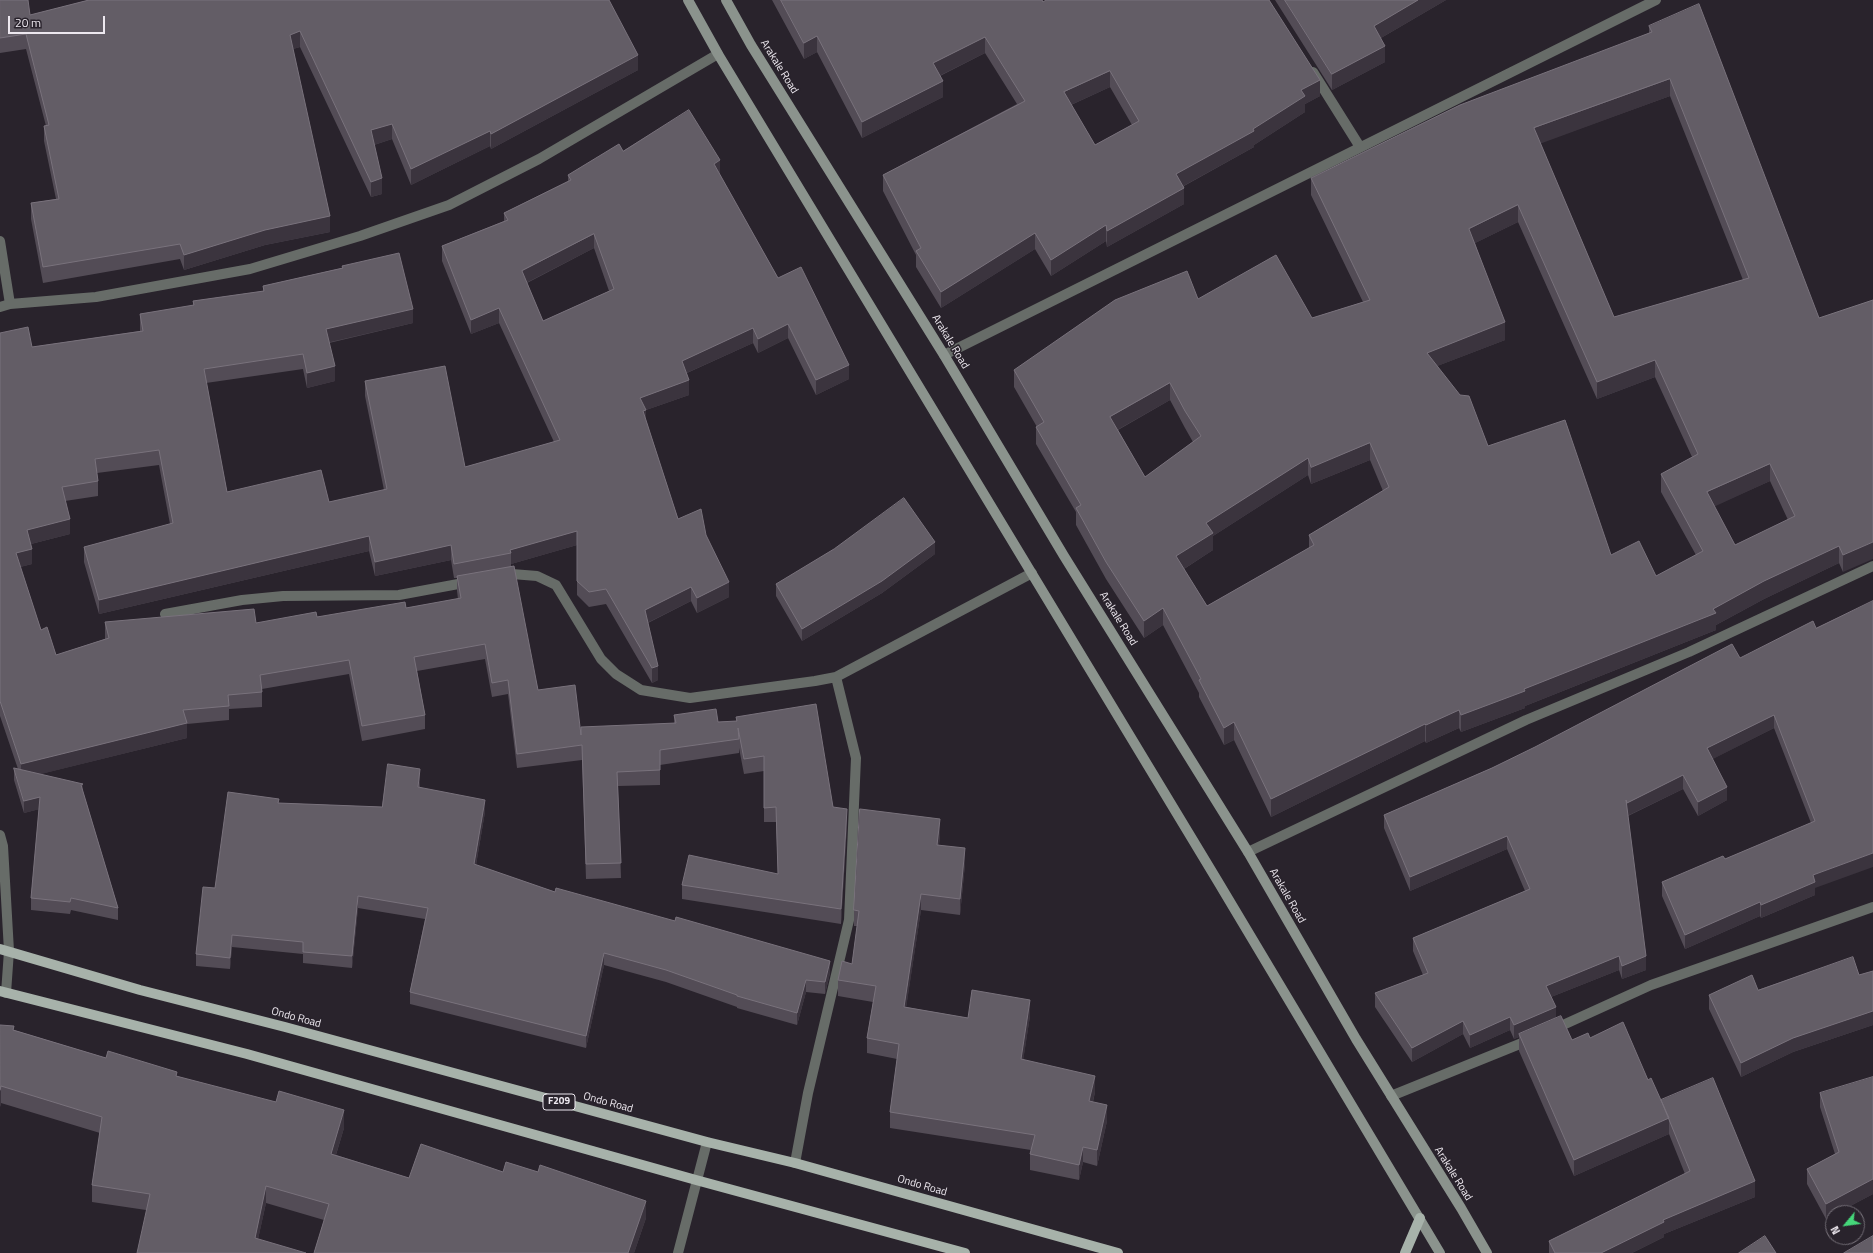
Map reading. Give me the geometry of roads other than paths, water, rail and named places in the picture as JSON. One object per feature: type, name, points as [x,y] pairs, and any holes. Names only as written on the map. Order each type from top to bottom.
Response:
[{"type":"main road","points":[[688,0],[718,54],[1032,573],[1440,1253]]},
{"type":"main road","name":"Arakale Road","points":[[726,0],[751,45],[944,355],[1064,556],[1248,852],[1356,1039],[1487,1253]]},
{"type":"main road","name":"Ondo Road","points":[[5,950],[140,990],[300,1031],[707,1142],[795,1163],[1118,1253]]},
{"type":"main road","points":[[3,992],[247,1054],[696,1180],[965,1253]]},
{"type":"main road","points":[[1405,1253],[1420,1218]]},
{"type":"street","points":[[944,355],[1656,0]]},
{"type":"street","points":[[0,241],[5,305],[96,297],[250,269],[360,236],[449,205],[539,159],[718,54]]},
{"type":"street","points":[[1309,67],[1360,147]]},
{"type":"street","points":[[1248,852],[1526,720],[1689,652],[1873,566]]},
{"type":"street","points":[[165,614],[242,600],[283,596],[399,595],[512,574],[538,576],[556,585],[601,659],[616,674],[641,690],[690,698],[836,677],[1032,573]]},
{"type":"street","points":[[795,1163],[808,1093],[849,920],[856,758],[836,677]]},
{"type":"street","points":[[0,835],[3,846],[5,950],[3,992]]},
{"type":"street","points":[[1392,1096],[1520,1044],[1651,985],[1873,907]]},
{"type":"street","points":[[678,1253],[707,1142]]}]
